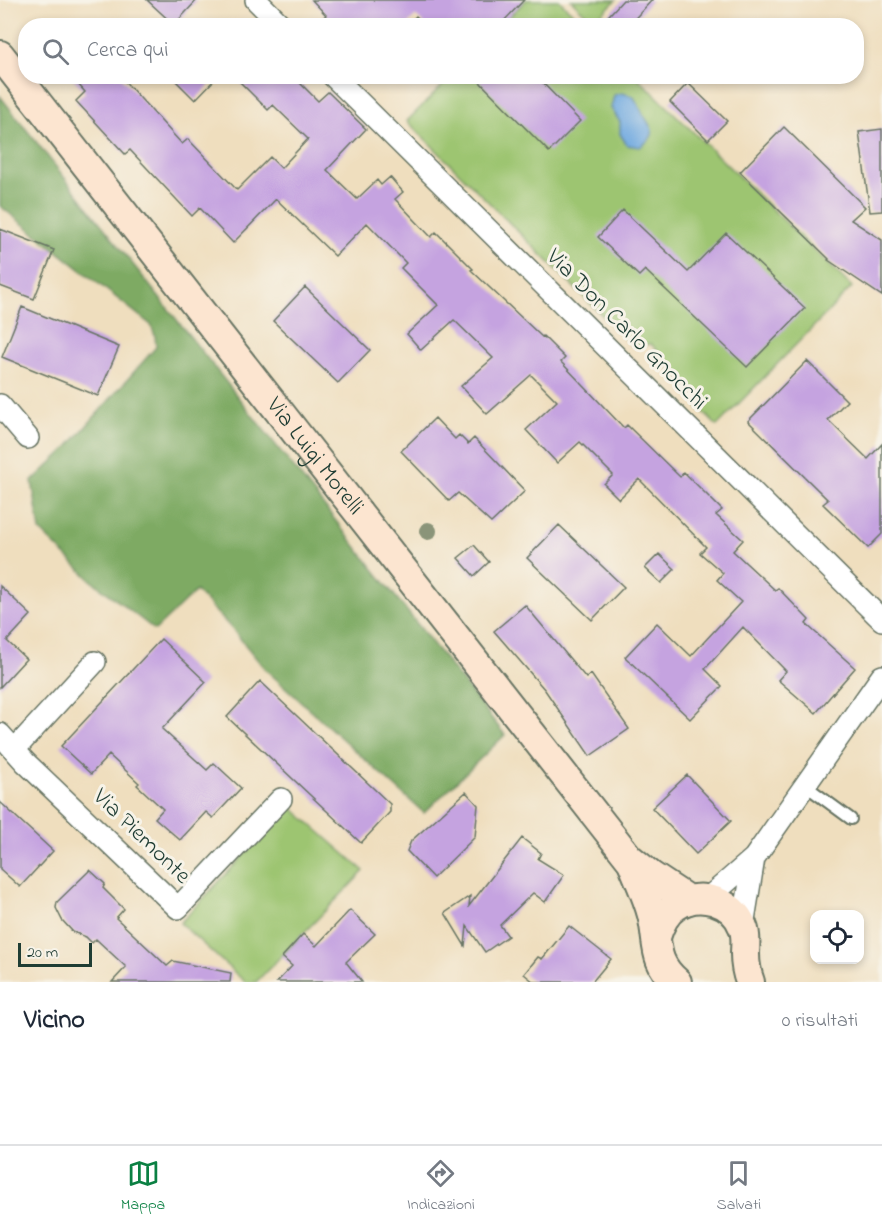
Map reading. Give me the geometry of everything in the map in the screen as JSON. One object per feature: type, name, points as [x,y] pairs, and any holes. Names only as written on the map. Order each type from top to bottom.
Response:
[{"type":"street","points":[[256,0],[274,18]]},
{"type":"street","name":"Via Luigi Morelli","points":[[0,55],[18,78]]},
{"type":"street","name":"Via Luigi Morelli","points":[[23,84],[629,858],[643,887],[660,963],[667,974],[677,982]]},
{"type":"street","name":"Via Don Carlo Gnocchi","points":[[341,84],[882,620]]},
{"type":"street","points":[[0,405],[28,438]]},
{"type":"street","name":"Via Piemonte","points":[[95,662],[7,742],[25,762],[178,908],[280,799]]},
{"type":"street","points":[[648,982],[660,924],[668,913],[677,905],[697,900],[754,858],[882,676]]},
{"type":"street","name":"Via Luigi Morelli","points":[[629,858],[650,875],[697,900],[724,904],[736,914],[743,926]]},
{"type":"street","points":[[725,982],[738,970],[747,969],[747,941],[743,926],[754,858]]},
{"type":"lane","points":[[806,786],[852,819]]},
{"type":"green space","points":[[526,0],[559,0],[578,18],[508,18]]},
{"type":"green space","points":[[571,0],[616,0],[598,18],[590,18]]},
{"type":"green space","points":[[444,84],[644,84],[852,287],[717,426],[698,407],[698,397],[651,344],[633,346],[407,121]]},
{"type":"green space","points":[[0,96],[505,735],[424,813],[265,669],[233,630],[196,591],[155,630],[91,580],[40,531],[32,481],[67,448],[156,347],[155,336],[151,325],[0,206]]},
{"type":"green space","points":[[290,806],[364,871],[256,982],[245,982],[180,923]]},
{"type":"water","points":[[622,93],[633,96],[652,131],[650,138],[640,147],[627,145],[620,134],[620,122],[611,108],[614,95]]},
{"type":"building","points":[[147,0],[197,0],[180,18],[166,18]]},
{"type":"building","points":[[312,0],[524,0],[507,18],[418,18],[416,16],[414,18],[323,18],[326,15]]},
{"type":"building","points":[[623,0],[652,0],[635,18],[606,18]]},
{"type":"building","points":[[78,84],[127,84],[182,144],[188,139],[237,190],[270,157],[281,168],[308,139],[273,105],[268,110],[242,84],[301,84],[318,101],[328,92],[366,129],[327,170],[357,199],[377,180],[381,185],[390,177],[403,192],[395,199],[431,237],[436,232],[473,269],[471,270],[543,336],[565,358],[561,362],[624,428],[627,425],[680,477],[684,472],[722,510],[716,515],[743,540],[733,551],[775,590],[778,588],[809,620],[806,624],[855,668],[816,713],[778,680],[786,671],[743,627],[705,669],[722,686],[690,719],[625,657],[657,623],[691,656],[741,602],[717,580],[723,573],[700,553],[706,547],[639,479],[619,499],[604,484],[613,475],[580,442],[557,463],[526,430],[557,401],[531,375],[487,414],[461,386],[493,358],[454,320],[421,350],[407,334],[438,305],[401,268],[406,263],[367,223],[335,256],[276,199],[233,243],[200,208],[192,216],[130,150],[125,154],[76,101],[85,92]]},
{"type":"building","points":[[179,84],[210,84],[195,100]]},
{"type":"building","points":[[482,84],[544,84],[580,121],[549,152]]},
{"type":"building","points":[[689,84],[727,121],[708,140],[670,102]]},
{"type":"building","points":[[784,127],[865,207],[851,220],[882,240],[882,296],[828,260],[740,172]]},
{"type":"building","points":[[882,129],[882,211],[870,212],[859,132]]},
{"type":"building","points":[[623,210],[688,272],[726,233],[805,308],[747,367],[645,270],[639,276],[598,237]]},
{"type":"building","points":[[0,229],[54,250],[34,299],[0,286]]},
{"type":"building","points":[[305,287],[370,350],[338,383],[273,321]]},
{"type":"building","points":[[22,307],[119,347],[98,396],[2,357]]},
{"type":"building","points":[[807,361],[847,401],[828,420],[868,459],[882,444],[882,534],[868,548],[823,504],[828,500],[748,421]]},
{"type":"building","points":[[435,418],[455,439],[459,435],[468,444],[474,438],[525,491],[491,523],[458,493],[449,501],[401,451]]},
{"type":"building","points":[[559,525],[624,587],[592,620],[527,558]]},
{"type":"building","points":[[474,545],[489,562],[474,576],[458,558]]},
{"type":"building","points":[[659,554],[675,569],[661,583],[645,568]]},
{"type":"building","points":[[0,586],[31,615],[7,641],[26,659],[0,687]]},
{"type":"building","points":[[525,605],[586,678],[591,674],[629,729],[590,756],[545,690],[494,631]]},
{"type":"building","points":[[161,639],[206,682],[162,729],[207,770],[214,763],[241,788],[213,818],[206,812],[180,840],[155,818],[163,809],[109,755],[91,774],[61,746]]},
{"type":"building","points":[[260,681],[390,804],[390,812],[361,843],[227,717]]},
{"type":"building","points":[[687,775],[731,821],[696,854],[652,808]]},
{"type":"building","points":[[466,792],[478,805],[475,837],[433,878],[407,851],[411,841]]},
{"type":"building","points":[[0,802],[53,851],[20,887],[0,869]]},
{"type":"building","points":[[522,838],[541,853],[538,859],[564,875],[545,902],[533,893],[500,925],[508,936],[485,952],[467,926],[465,946],[445,913],[470,896],[469,906]]},
{"type":"building","points":[[90,870],[105,884],[103,888],[124,909],[116,918],[167,966],[173,961],[231,973],[230,982],[112,982],[126,967],[96,939],[92,943],[86,937],[73,932],[62,920],[56,908],[57,902]]},
{"type":"building","points":[[350,910],[375,934],[346,962],[362,982],[277,982],[292,966],[282,957],[303,934],[316,946]]},
{"type":"building","points":[[569,926],[611,959],[592,982],[534,982],[524,974],[538,957],[542,959]]}]
